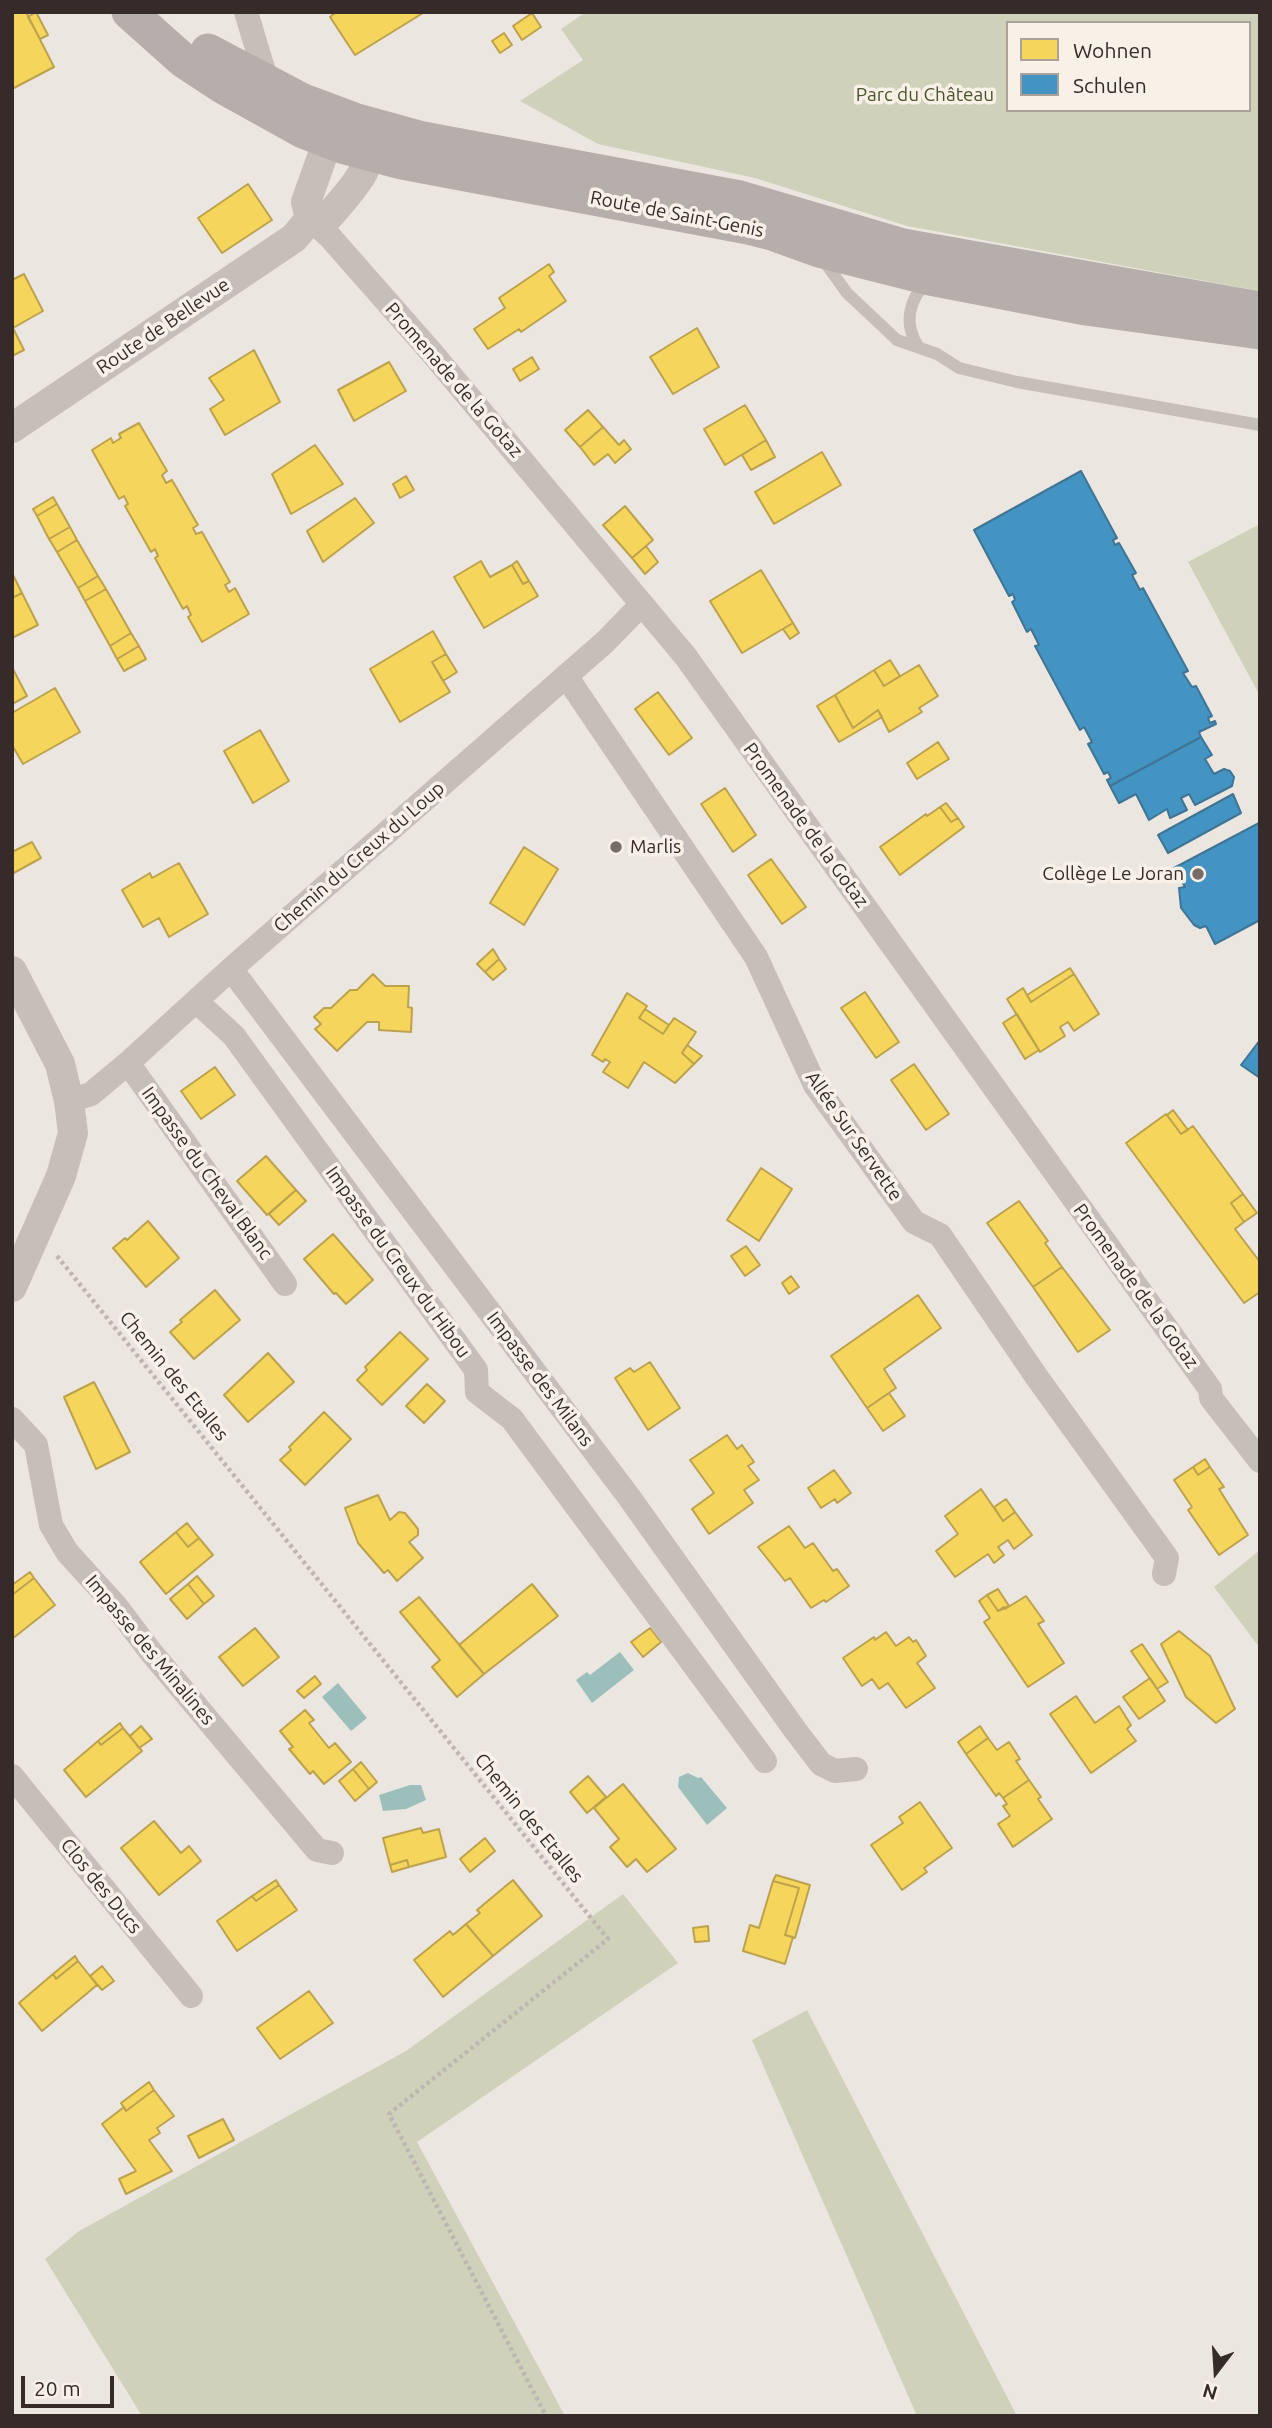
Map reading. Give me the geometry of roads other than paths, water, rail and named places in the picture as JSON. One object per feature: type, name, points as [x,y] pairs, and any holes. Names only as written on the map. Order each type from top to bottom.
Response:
[{"type":"main road","name":"Route de Saint-Genis","points":[[129,12],[184,61],[222,86],[303,131],[454,145],[740,198],[903,246],[1260,309]]},
{"type":"main road","name":"Route de Saint-Genis","points":[[153,12],[200,46],[303,102],[354,134],[748,227],[820,250],[930,278],[1086,308],[1260,332]]},
{"type":"street","points":[[246,12],[268,85]]},
{"type":"street","points":[[310,219],[306,202],[354,134]]},
{"type":"street","name":"Route de Bellevue","points":[[12,428],[295,237],[310,219],[329,216],[362,176],[354,134]]},
{"type":"street","name":"Promenade de la Gotaz","points":[[310,219],[330,237],[432,353],[642,604],[702,680],[1210,1389],[1211,1398],[1260,1461]]},
{"type":"street","name":"Chemin du Creux du Loup","points":[[69,1101],[91,1094],[128,1063],[231,969],[605,642],[642,604]]},
{"type":"street","name":"Allée Sur Servette","points":[[566,676],[756,957],[815,1085],[914,1222],[940,1235],[1036,1376],[1167,1558],[1164,1574]]},
{"type":"street","name":"Impasse des Milans","points":[[231,969],[629,1497],[794,1730],[821,1764],[835,1771],[856,1769]]},
{"type":"street","points":[[12,971],[60,1064],[73,1133],[61,1176],[12,1287]]},
{"type":"street","name":"Impasse du Creux du Hibou","points":[[197,1002],[234,1036],[476,1370],[477,1392],[512,1419],[765,1761]]},
{"type":"street","name":"Impasse du Cheval Blanc","points":[[128,1063],[285,1284]]},
{"type":"street","name":"Impasse des Minalines","points":[[12,1419],[36,1445],[51,1525],[67,1552],[116,1606],[150,1651],[317,1850],[332,1853]]},
{"type":"street","name":"Clos des Ducs","points":[[12,1776],[191,1996]]},
{"type":"lane","points":[[820,250],[822,261],[847,293],[897,340],[918,346],[959,368],[1017,382],[1260,425]]},
{"type":"lane","points":[[918,346],[910,334],[910,308],[919,289],[958,256]]},
{"type":"water","points":[[620,1652],[634,1670],[592,1703],[576,1680],[587,1672],[590,1675]]},
{"type":"water","points":[[338,1683],[367,1718],[351,1731],[322,1697]]},
{"type":"water","points":[[688,1773],[701,1777],[727,1808],[707,1825],[678,1787],[679,1777]]},
{"type":"water","points":[[410,1785],[421,1785],[426,1800],[406,1809],[383,1811],[379,1795]]},
{"type":"place","name":"Marlis","points":[[616,847]]},
{"type":"place","name":"Collège Le Joran","points":[[1198,874]]},
{"type":"park label","name":"Parc du Château","points":[[925,95]]}]
